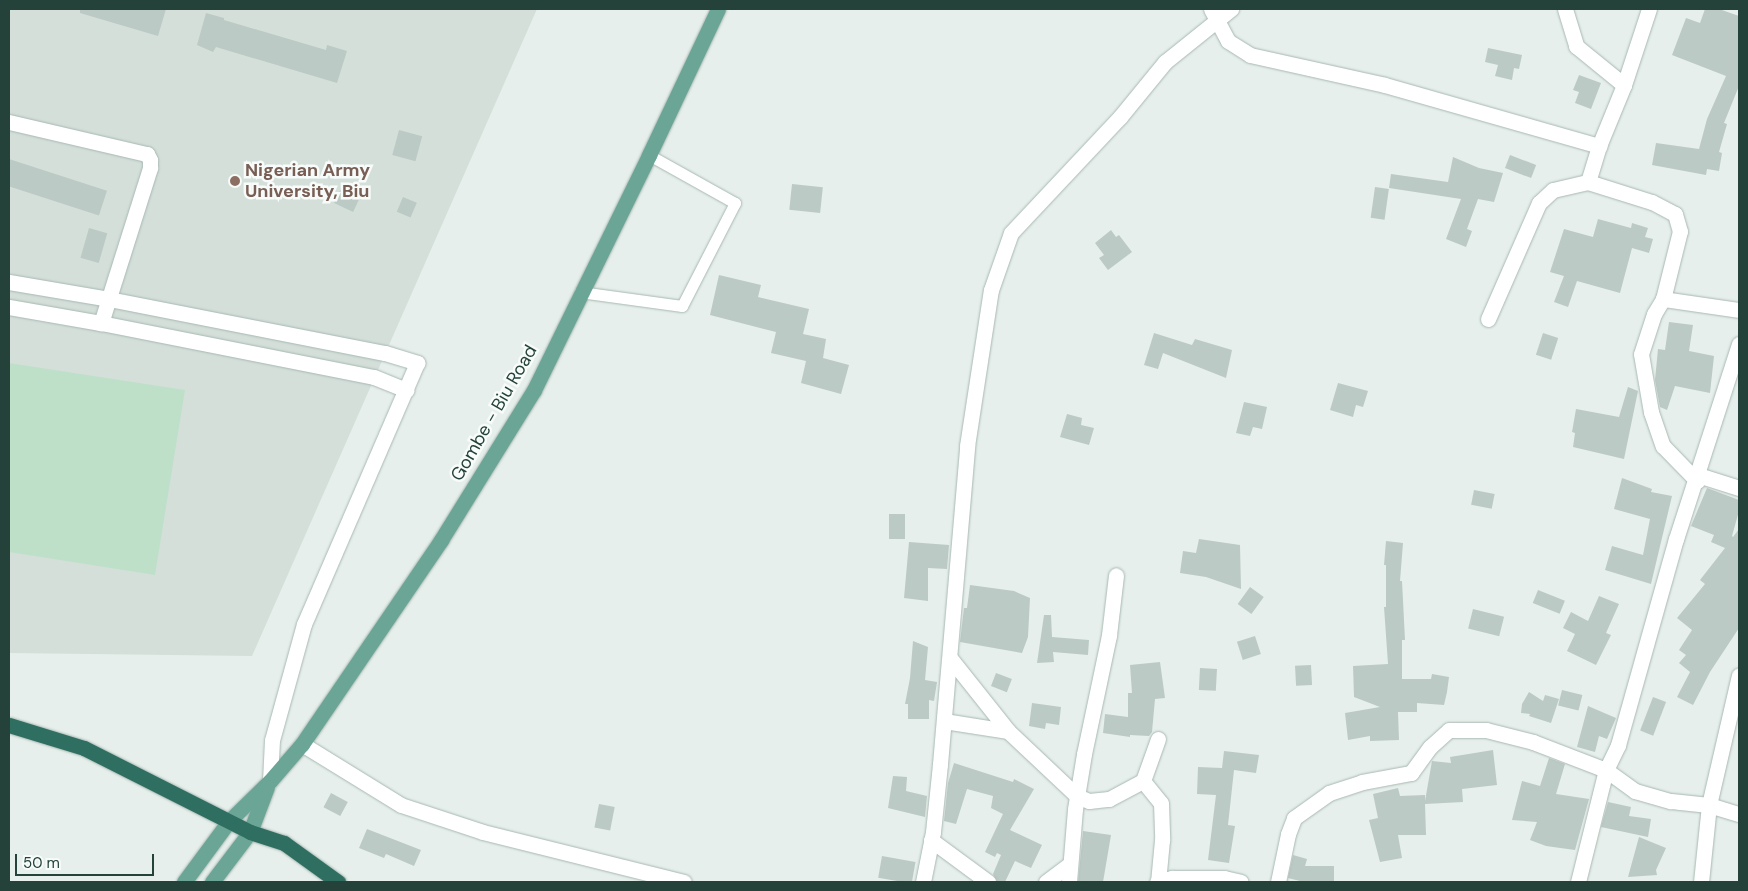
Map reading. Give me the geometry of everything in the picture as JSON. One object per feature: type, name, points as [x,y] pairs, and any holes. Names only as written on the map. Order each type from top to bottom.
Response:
[{"type":"highway","points":[[9,725],[84,748],[250,832],[284,842],[338,882]]},
{"type":"main road","name":"Gombe - Biu Road","points":[[184,882],[229,821],[270,781],[302,744],[441,540],[523,406],[649,155],[718,9]]},
{"type":"main road","name":"Gombe - Biu Road","points":[[212,882],[250,832],[270,781]]},
{"type":"street","points":[[922,882],[931,840],[944,721],[967,446],[991,290],[1011,233],[1120,118],[1165,62],[1214,14],[1231,9]]},
{"type":"street","points":[[1564,9],[1576,46],[1624,85]]},
{"type":"street","points":[[1588,182],[1599,146],[1624,85],[1649,9]]},
{"type":"street","points":[[1214,14],[1228,41],[1250,55],[1385,85],[1599,146]]},
{"type":"street","points":[[9,122],[147,154],[150,160],[150,168],[101,323]]},
{"type":"street","points":[[1488,319],[1539,204],[1553,190],[1588,182],[1652,202],[1674,214],[1680,231],[1663,299],[1654,314],[1641,354],[1651,412],[1663,446],[1698,478],[1739,488]]},
{"type":"street","points":[[9,282],[109,298],[385,353],[417,363],[304,624],[272,740],[270,781]]},
{"type":"street","points":[[1663,299],[1739,310]]},
{"type":"street","points":[[9,307],[101,323],[374,377],[406,390]]},
{"type":"street","points":[[1578,882],[1606,770],[1618,745],[1676,539],[1698,478],[1739,344]]},
{"type":"street","points":[[1069,882],[1077,796],[1109,636],[1116,575]]},
{"type":"street","points":[[950,658],[1008,731],[1077,796],[1089,801],[1109,800],[1143,780],[1158,739]]},
{"type":"street","points":[[1701,882],[1709,805],[1736,703],[1739,676]]},
{"type":"street","points":[[944,721],[1008,731]]},
{"type":"street","points":[[1278,882],[1288,834],[1294,818],[1329,794],[1362,782],[1411,773],[1430,747],[1449,730],[1486,730],[1533,742],[1606,770],[1635,791],[1671,801],[1709,805],[1739,814]]},
{"type":"street","points":[[302,744],[401,805],[483,832],[684,882]]},
{"type":"street","points":[[1143,780],[1161,803],[1162,840],[1158,882],[1181,878],[1224,878],[1241,882]]},
{"type":"street","points":[[931,840],[988,882]]},
{"type":"street","points":[[1046,882],[1070,864]]},
{"type":"lane","points":[[580,292],[682,306],[735,203],[649,155]]},
{"type":"shaded area","name":"Nigerian Army University, Biu","points":[[9,9],[537,9],[252,656],[9,653]]},
{"type":"green space","points":[[9,363],[185,390],[155,575],[9,552]]},
{"type":"building","points":[[80,9],[166,9],[158,36],[80,13]]},
{"type":"building","points":[[1705,9],[1719,9],[1739,16],[1739,86],[1724,123],[1727,124],[1719,152],[1722,153],[1719,171],[1707,169],[1706,175],[1652,165],[1656,143],[1699,149],[1707,119],[1726,76],[1672,55],[1686,18],[1700,23]]},
{"type":"building","points":[[206,13],[326,50],[327,45],[347,51],[337,83],[216,47],[213,52],[197,45]]},
{"type":"building","points":[[1488,48],[1522,55],[1519,69],[1514,68],[1512,80],[1495,76],[1498,65],[1485,62]]},
{"type":"building","points":[[1579,75],[1601,83],[1591,109],[1575,103],[1579,92],[1573,90]]},
{"type":"building","points":[[399,130],[422,136],[415,161],[392,155]]},
{"type":"building","points":[[1510,155],[1536,165],[1531,178],[1505,168]]},
{"type":"building","points":[[1453,157],[1479,168],[1503,173],[1494,202],[1478,199],[1467,229],[1472,231],[1466,247],[1446,239],[1461,199],[1389,188],[1391,174],[1448,182]]},
{"type":"building","points":[[9,159],[107,191],[99,216],[9,186]]},
{"type":"building","points":[[343,184],[362,193],[353,212],[334,203]]},
{"type":"building","points":[[792,184],[823,187],[820,213],[789,210]]},
{"type":"building","points":[[1375,187],[1389,189],[1385,220],[1371,218]]},
{"type":"building","points":[[403,197],[417,203],[411,218],[397,212]]},
{"type":"building","points":[[1598,219],[1631,228],[1632,223],[1648,228],[1645,237],[1653,239],[1649,253],[1632,248],[1620,293],[1577,281],[1568,307],[1554,302],[1564,276],[1550,272],[1564,229],[1593,237]]},
{"type":"building","points":[[89,228],[107,233],[99,263],[80,258]]},
{"type":"building","points":[[1111,230],[1116,237],[1119,235],[1132,252],[1108,270],[1099,258],[1104,255],[1095,243]]},
{"type":"building","points":[[719,275],[761,285],[758,297],[809,309],[803,334],[826,339],[823,358],[849,365],[841,394],[801,383],[806,361],[771,353],[776,332],[710,315]]},
{"type":"building","points":[[1669,322],[1693,325],[1689,351],[1714,356],[1710,393],[1675,386],[1667,410],[1660,407],[1655,380],[1658,349],[1665,350]]},
{"type":"building","points":[[1154,333],[1192,345],[1195,339],[1232,350],[1226,378],[1163,353],[1158,369],[1144,365]]},
{"type":"building","points":[[1543,333],[1558,338],[1551,360],[1536,355]]},
{"type":"building","points":[[1338,383],[1368,391],[1363,407],[1356,405],[1353,417],[1330,410]]},
{"type":"building","points":[[1628,387],[1638,391],[1624,459],[1573,447],[1575,433],[1572,432],[1576,409],[1619,417]]},
{"type":"building","points":[[1244,402],[1267,407],[1262,429],[1253,427],[1250,436],[1236,433]]},
{"type":"building","points":[[1067,414],[1082,418],[1081,425],[1094,428],[1089,445],[1060,437]]},
{"type":"building","points":[[1622,478],[1652,489],[1651,492],[1672,496],[1651,584],[1605,570],[1612,546],[1643,555],[1650,519],[1614,509]]},
{"type":"building","points":[[1707,488],[1739,500],[1739,511],[1732,536],[1739,529],[1739,628],[1710,672],[1693,705],[1677,697],[1690,672],[1679,663],[1686,655],[1679,650],[1692,630],[1677,618],[1705,584],[1700,580],[1725,548],[1711,542],[1714,535],[1691,526]]},
{"type":"building","points":[[1474,490],[1495,494],[1492,509],[1471,505]]},
{"type":"building","points":[[889,514],[905,514],[905,539],[889,539]]},
{"type":"building","points":[[1199,539],[1240,545],[1241,589],[1206,577],[1180,573],[1183,551],[1196,553]]},
{"type":"building","points":[[1386,541],[1403,543],[1400,581],[1402,581],[1405,640],[1402,640],[1402,679],[1431,679],[1432,674],[1449,677],[1447,692],[1444,705],[1417,703],[1417,712],[1398,712],[1399,740],[1370,741],[1370,736],[1348,740],[1345,713],[1380,707],[1354,697],[1353,666],[1388,664],[1384,607],[1386,607],[1386,565],[1384,565]]},
{"type":"building","points":[[909,542],[949,545],[947,569],[928,568],[928,601],[904,598]]},
{"type":"building","points":[[970,585],[1014,591],[1030,598],[1028,637],[1022,653],[960,642],[964,608],[967,608]]},
{"type":"building","points":[[1250,587],[1264,597],[1251,614],[1238,604]]},
{"type":"building","points":[[1538,590],[1565,601],[1560,614],[1533,603]]},
{"type":"building","points":[[1599,596],[1619,604],[1606,633],[1611,635],[1596,665],[1567,651],[1575,634],[1563,628],[1571,612],[1588,621]]},
{"type":"building","points":[[1473,609],[1504,617],[1499,636],[1468,628]]},
{"type":"building","points":[[1044,615],[1051,615],[1052,637],[1089,640],[1088,655],[1053,652],[1054,662],[1037,663]]},
{"type":"building","points":[[1255,636],[1261,654],[1243,660],[1237,642]]},
{"type":"building","points":[[913,641],[928,647],[925,680],[937,682],[934,701],[929,700],[929,719],[908,719],[908,704],[905,704],[910,678]]},
{"type":"building","points":[[1160,662],[1165,698],[1155,699],[1152,732],[1149,736],[1130,735],[1130,737],[1103,733],[1105,714],[1128,717],[1128,693],[1132,693],[1130,665]]},
{"type":"building","points":[[1311,665],[1312,685],[1296,686],[1295,666]]},
{"type":"building","points":[[1200,668],[1217,669],[1216,691],[1199,690]]},
{"type":"building","points":[[996,673],[1012,679],[1007,692],[991,686]]},
{"type":"building","points":[[1562,690],[1582,695],[1579,711],[1558,706]]},
{"type":"building","points":[[1529,692],[1543,701],[1545,695],[1559,699],[1551,723],[1529,716],[1530,714],[1521,713],[1522,704]]},
{"type":"building","points":[[1653,697],[1666,702],[1653,736],[1640,731]]},
{"type":"building","points":[[1032,703],[1061,707],[1059,725],[1046,723],[1045,729],[1029,726]]},
{"type":"building","points":[[1588,706],[1616,718],[1607,739],[1599,736],[1595,752],[1577,747]]},
{"type":"building","points":[[1493,750],[1497,785],[1462,789],[1463,802],[1425,804],[1426,835],[1398,835],[1402,858],[1380,862],[1369,820],[1378,818],[1373,794],[1398,788],[1400,796],[1425,795],[1425,801],[1432,761],[1451,763],[1450,757]]},
{"type":"building","points":[[1224,751],[1259,755],[1256,773],[1234,770],[1228,825],[1235,826],[1229,863],[1208,860],[1216,795],[1197,794],[1198,767],[1222,768]]},
{"type":"building","points":[[1549,758],[1565,764],[1556,794],[1589,799],[1575,850],[1546,846],[1530,840],[1537,822],[1512,820],[1522,781],[1540,786]]},
{"type":"building","points":[[954,763],[1013,782],[1014,779],[1034,789],[1010,830],[1042,845],[1031,868],[1015,861],[1005,882],[997,882],[993,874],[1001,855],[997,853],[995,857],[985,852],[1003,814],[991,808],[993,796],[967,789],[956,824],[944,821],[948,783]]},
{"type":"building","points":[[893,776],[907,777],[906,791],[927,796],[925,817],[888,808]]},
{"type":"building","points":[[331,793],[348,802],[340,816],[323,807]]},
{"type":"building","points":[[1608,802],[1631,807],[1629,816],[1651,819],[1648,837],[1601,827]]},
{"type":"building","points":[[599,804],[615,807],[610,831],[594,828]]},
{"type":"building","points":[[367,829],[421,850],[414,866],[386,854],[384,858],[359,848]]},
{"type":"building","points":[[1083,831],[1111,835],[1103,882],[1078,882]]},
{"type":"building","points":[[1639,837],[1666,848],[1656,870],[1657,875],[1628,877]]},
{"type":"building","points":[[1293,855],[1307,859],[1305,866],[1334,866],[1334,882],[1304,882],[1288,878]]},
{"type":"building","points":[[882,856],[915,862],[912,882],[878,878]]},
{"type":"place","name":"Nigerian Army University, Biu","points":[[235,181]]}]
